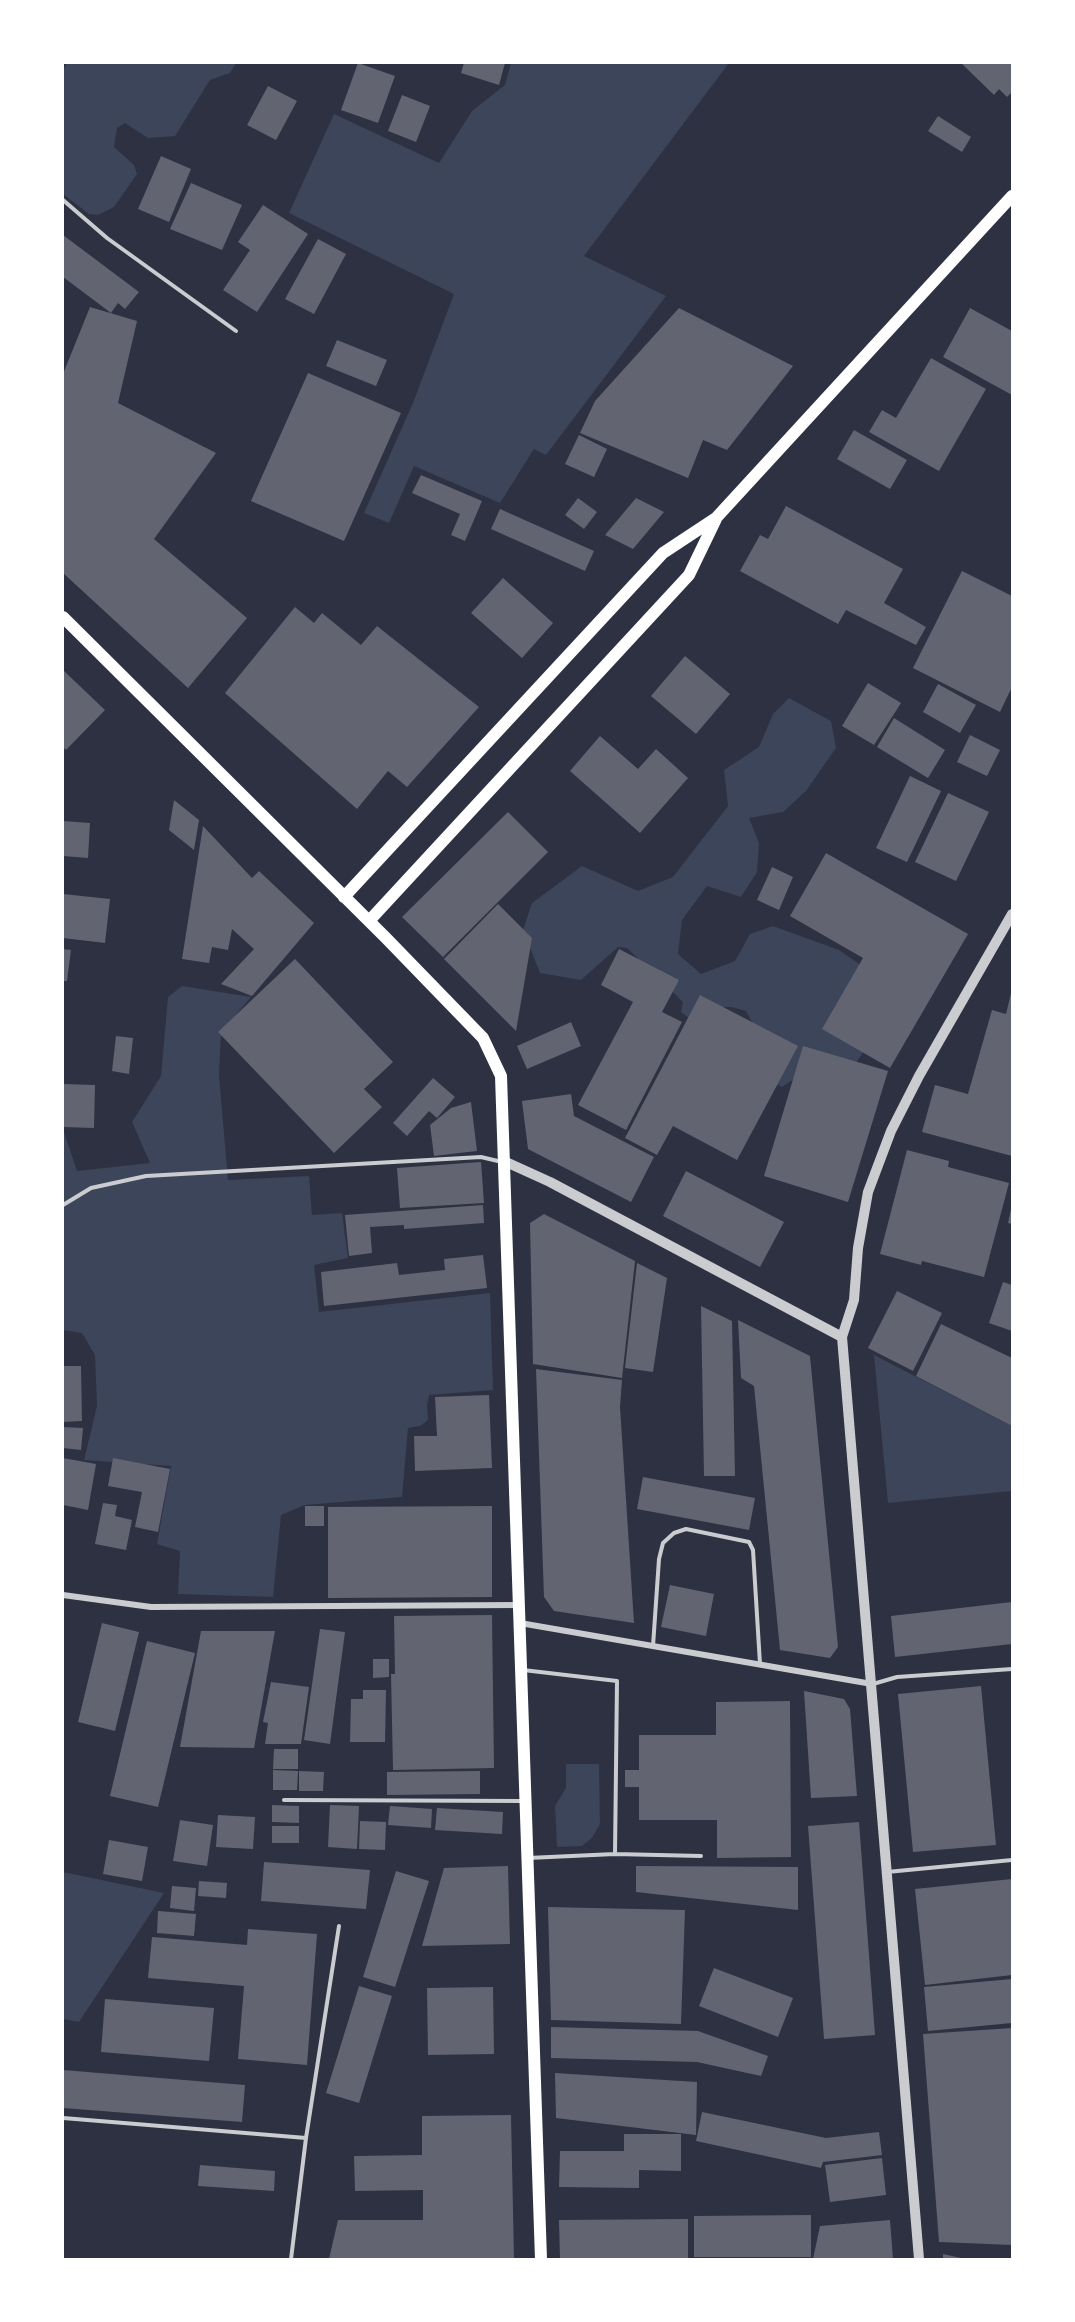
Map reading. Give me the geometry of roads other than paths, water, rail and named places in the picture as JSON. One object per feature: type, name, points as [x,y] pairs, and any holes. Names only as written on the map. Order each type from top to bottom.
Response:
[{"type":"main road","points":[[344,897],[663,553],[716,518],[1012,196]]},
{"type":"main road","points":[[369,921],[689,575],[716,518]]},
{"type":"main road","points":[[63,617],[369,921],[483,1038],[501,1076],[506,1162],[541,2259]]},
{"type":"street","points":[[919,2259],[842,1337],[854,1300],[858,1248],[868,1192],[891,1131],[919,1076],[1012,914]]},
{"type":"street","points":[[506,1162],[550,1182],[842,1337]]},
{"type":"street","points":[[63,1595],[151,1607],[520,1605]]},
{"type":"street","points":[[520,1623],[872,1684]]},
{"type":"lane","points":[[63,200],[107,237],[236,331]]},
{"type":"lane","points":[[63,1205],[91,1188],[146,1176],[481,1157],[506,1162]]},
{"type":"lane","points":[[653,1646],[659,1559],[663,1543],[674,1533],[686,1529],[749,1542],[753,1550],[760,1664]]},
{"type":"lane","points":[[872,1684],[897,1677],[1012,1669]]},
{"type":"lane","points":[[522,1670],[618,1681],[615,1854]]},
{"type":"lane","points":[[284,1800],[526,1801]]},
{"type":"lane","points":[[528,1858],[615,1854],[701,1856]]},
{"type":"lane","points":[[887,1872],[1012,1860]]},
{"type":"lane","points":[[291,2259],[306,2138],[339,1926]]},
{"type":"lane","points":[[63,2118],[306,2138]]}]
